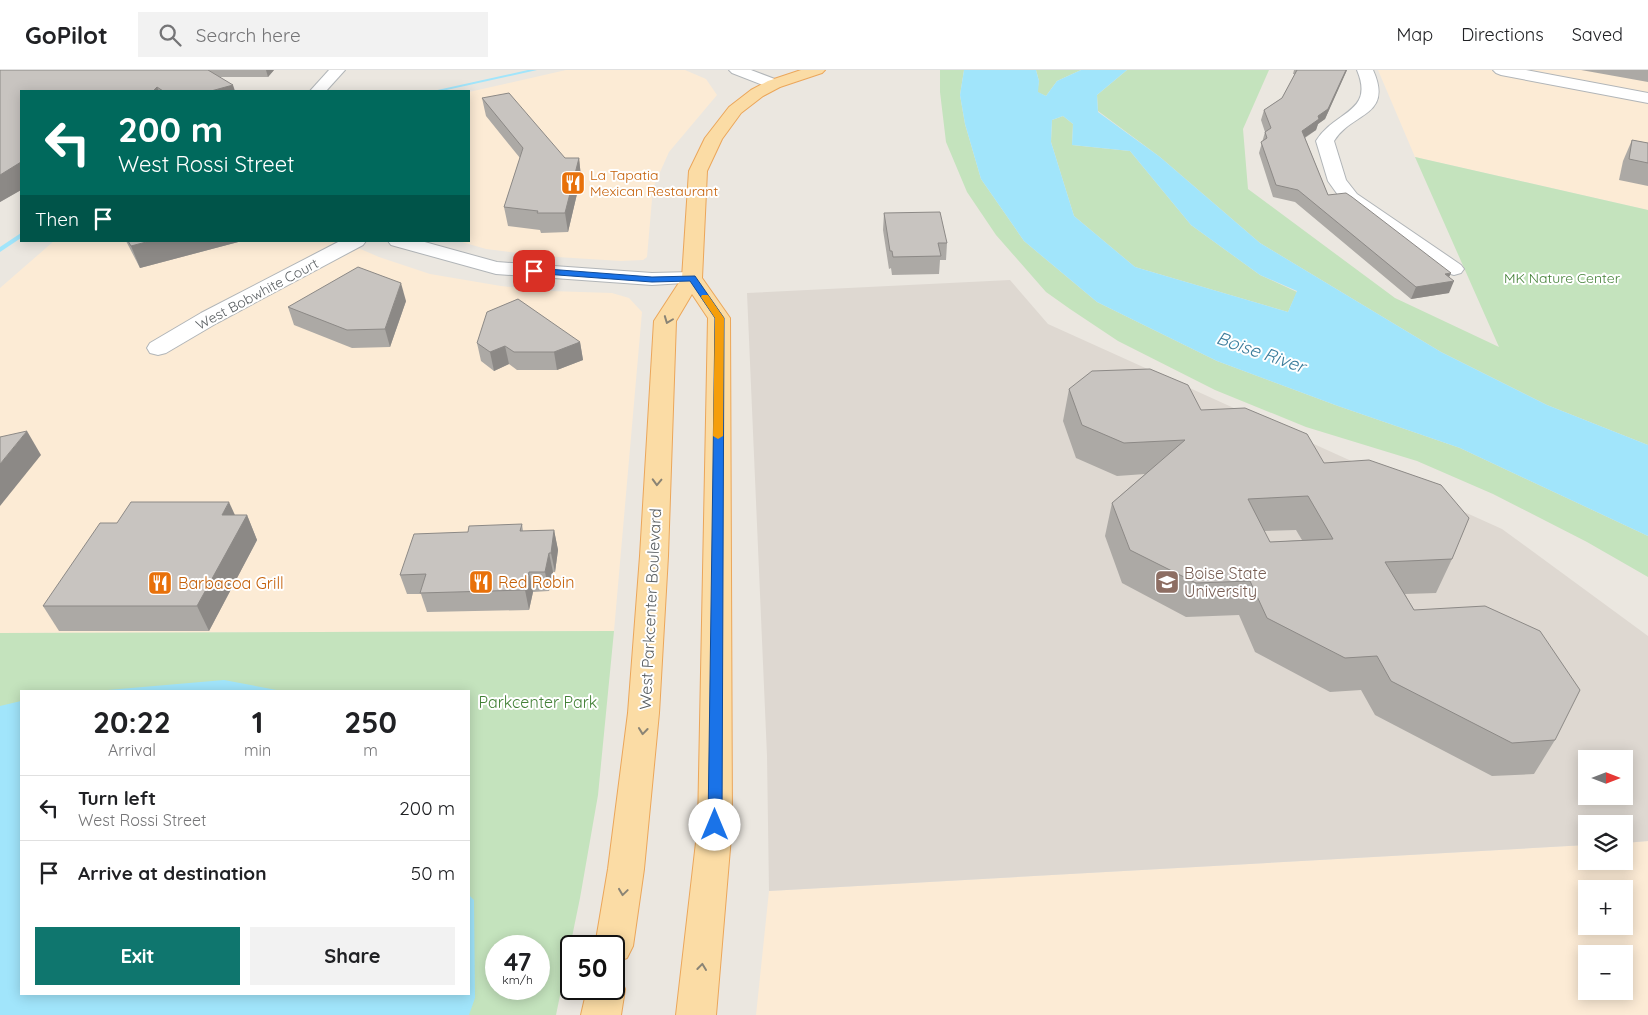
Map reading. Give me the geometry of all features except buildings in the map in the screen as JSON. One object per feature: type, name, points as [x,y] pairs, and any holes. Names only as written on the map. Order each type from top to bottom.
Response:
[{"type":"main road","name":"West Parkcenter Boulevard","points":[[616,935],[635,810],[644,725],[665,322],[692,278],[698,171],[714,138],[736,110],[778,77],[817,70]]},
{"type":"main road","points":[[692,278],[719,318],[715,825],[696,1015]]},
{"type":"main road","points":[[601,1015],[604,1000]]},
{"type":"street","points":[[319,90],[337,70]]},
{"type":"street","points":[[737,70],[778,77]]},
{"type":"street","points":[[1365,70],[1371,87],[1367,102],[1354,116],[1332,130],[1325,140],[1337,181],[1350,198],[1454,269]]},
{"type":"street","points":[[1501,70],[1648,98]]},
{"type":"street","name":"West Bobwhite Court","points":[[158,348],[209,318],[354,242]]},
{"type":"street","points":[[402,242],[496,268],[652,279],[692,278]]},
{"type":"shaded area","points":[[566,70],[685,70],[706,79],[717,95],[669,152],[653,188],[647,257],[643,260],[621,261],[541,256],[486,249],[462,242],[470,242],[470,92]]},
{"type":"shaded area","points":[[1378,70],[1648,70],[1648,210],[1415,157]]},
{"type":"shaded area","points":[[53,242],[344,242],[379,257],[430,274],[501,286],[550,291],[612,293],[629,298],[642,312],[614,631],[0,633],[0,288]]},
{"type":"shaded area","name":"Boise State University","points":[[1010,280],[1048,324],[1502,529],[1648,636],[1648,841],[1633,842],[1633,815],[1578,815],[1578,845],[769,891],[767,756],[747,293]]},
{"type":"shaded area","points":[[1648,841],[1648,1015],[756,1015],[769,891],[1578,845],[1578,870],[1633,870],[1633,842]]},
{"type":"green space","points":[[940,70],[964,70],[960,95],[965,124],[981,179],[1024,241],[1097,302],[1217,361],[1338,406],[1460,448],[1648,536],[1648,577],[1587,542],[1493,494],[1417,461],[1306,427],[1215,390],[1118,341],[1046,292],[996,235],[967,192],[946,142],[940,92]]},
{"type":"green space","points":[[1036,70],[1081,70],[1057,81],[1046,96],[1037,92],[1039,81]]},
{"type":"green space","name":"MK Nature Center","points":[[1127,70],[1269,70],[1243,129],[1248,189],[1395,298],[1499,347],[1415,157],[1648,210],[1648,445],[1547,405],[1441,352],[1260,243],[1160,157],[1098,111],[1097,95]]},
{"type":"green space","points":[[1063,116],[1073,124],[1072,145],[1130,151],[1191,225],[1260,275],[1297,292],[1288,312],[1135,267],[1074,216],[1051,142],[1052,120]]},
{"type":"green space","name":"Parkcenter Park","points":[[614,631],[598,795],[572,935],[560,935],[560,996],[556,1015],[0,1015],[0,633]]},
{"type":"water","name":"Boise River","points":[[964,70],[1036,70],[1039,81],[1038,92],[1046,96],[1057,81],[1081,70],[1127,70],[1097,95],[1098,112],[1160,157],[1260,243],[1441,352],[1547,405],[1648,445],[1648,536],[1460,448],[1338,406],[1217,361],[1097,302],[1024,241],[981,179],[965,124],[960,95]],"holes":[[[1063,116],[1073,124],[1072,145],[1130,151],[1191,225],[1260,275],[1297,291],[1288,312],[1135,267],[1074,216],[1051,142],[1052,120]]]},
{"type":"water","points":[[224,680],[277,690],[108,690]]},
{"type":"water","points":[[20,701],[20,995],[470,995],[470,896],[474,900],[475,998],[469,1015],[0,1015],[0,706]]},
{"type":"waterway","points":[[441,90],[535,70]]},
{"type":"waterway","points":[[0,250],[20,236]]},
{"type":"slow traffic","points":[[705,297],[719,318],[718,436]]},
{"type":"place","name":"La Tapatia Mexican Restaurant","points":[[573,183]]},
{"type":"place","name":"Red Robin","points":[[481,582]]},
{"type":"place","name":"Boise State University","points":[[1167,582]]},
{"type":"place","name":"Barbacoa Grill","points":[[160,583]]},
{"type":"route","points":[[534,271],[652,279],[692,278],[719,318],[715,825]]}]
